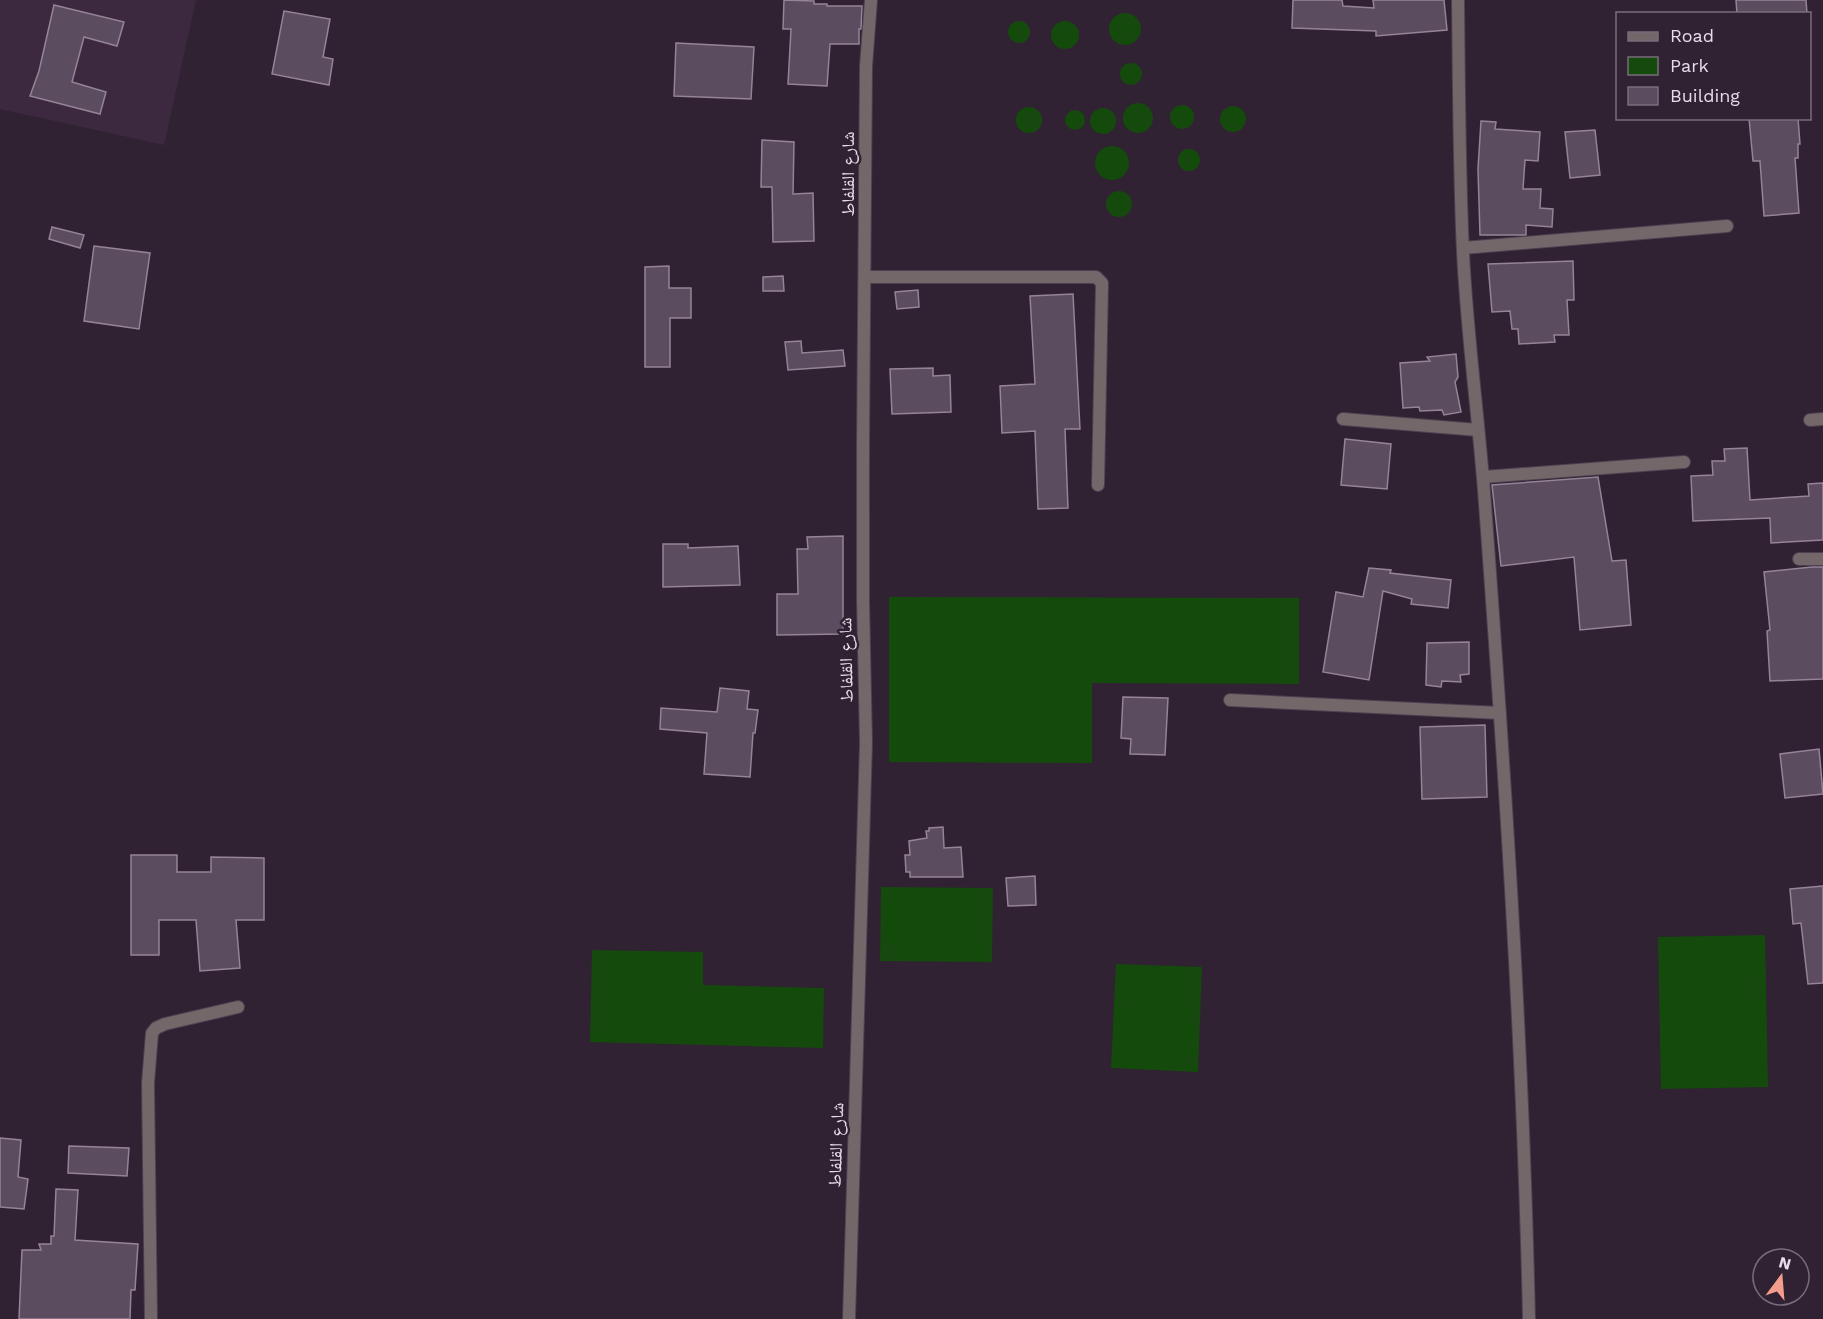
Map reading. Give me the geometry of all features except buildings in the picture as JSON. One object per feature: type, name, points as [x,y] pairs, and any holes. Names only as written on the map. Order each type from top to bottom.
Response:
[{"type":"street","name":"شارع القلفاط","points":[[849,1319],[866,743],[863,587],[866,66],[871,0]]},
{"type":"street","points":[[1458,0],[1463,248],[1483,477],[1500,714],[1526,1169],[1529,1319]]},
{"type":"street","points":[[1463,248],[1727,226]]},
{"type":"street","points":[[865,277],[1096,277],[1102,283],[1104,293],[1098,485]]},
{"type":"street","points":[[1343,419],[1478,430]]},
{"type":"street","points":[[1483,477],[1684,462]]},
{"type":"street","points":[[1799,560],[1823,559]]},
{"type":"street","points":[[1230,700],[1500,714]]},
{"type":"street","points":[[151,1319],[148,1083],[152,1033],[156,1028],[165,1024],[238,1007]]},
{"type":"shaded area","points":[[0,0],[196,0],[164,145],[0,109]]},
{"type":"green space","points":[[1125,13],[1137,17],[1141,29],[1137,41],[1125,45],[1113,41],[1109,29],[1113,17]]},
{"type":"green space","points":[[1015,21],[1023,21],[1030,28],[1030,36],[1023,43],[1015,43],[1008,36],[1008,28]]},
{"type":"green space","points":[[1065,21],[1075,25],[1079,35],[1075,45],[1065,49],[1055,45],[1051,35],[1055,25]]},
{"type":"green space","points":[[1131,63],[1139,66],[1142,74],[1139,82],[1131,85],[1123,82],[1120,74],[1123,66]]},
{"type":"green space","points":[[1138,103],[1148,108],[1153,118],[1148,128],[1138,133],[1128,128],[1123,118],[1128,108]]},
{"type":"green space","points":[[1182,105],[1190,109],[1194,117],[1190,125],[1182,129],[1174,125],[1170,117],[1174,109]]},
{"type":"green space","points":[[1233,106],[1242,110],[1246,119],[1242,128],[1233,132],[1224,128],[1220,119],[1224,110]]},
{"type":"green space","points":[[1029,107],[1038,111],[1042,120],[1038,129],[1029,133],[1020,129],[1016,120],[1020,111]]},
{"type":"green space","points":[[1103,108],[1112,112],[1116,121],[1112,130],[1103,134],[1094,130],[1090,121],[1094,112]]},
{"type":"green space","points":[[1075,110],[1082,113],[1085,120],[1082,127],[1075,130],[1068,127],[1065,120],[1068,113]]},
{"type":"green space","points":[[1112,146],[1124,151],[1129,163],[1124,175],[1112,180],[1100,175],[1095,163],[1100,151]]},
{"type":"green space","points":[[1189,149],[1197,152],[1200,160],[1197,168],[1189,171],[1181,168],[1178,160],[1181,152]]},
{"type":"green space","points":[[1119,191],[1128,195],[1132,204],[1128,213],[1119,217],[1110,213],[1106,204],[1110,195]]},
{"type":"green space","points":[[889,597],[1299,598],[1299,684],[1092,683],[1092,763],[889,762]]},
{"type":"green space","points":[[881,887],[993,888],[992,962],[880,961]]},
{"type":"green space","points":[[1765,935],[1768,1087],[1661,1089],[1658,937]]},
{"type":"green space","points":[[592,950],[703,952],[703,985],[824,988],[823,1048],[590,1042]]},
{"type":"green space","points":[[1116,964],[1202,967],[1198,1072],[1111,1068]]}]
